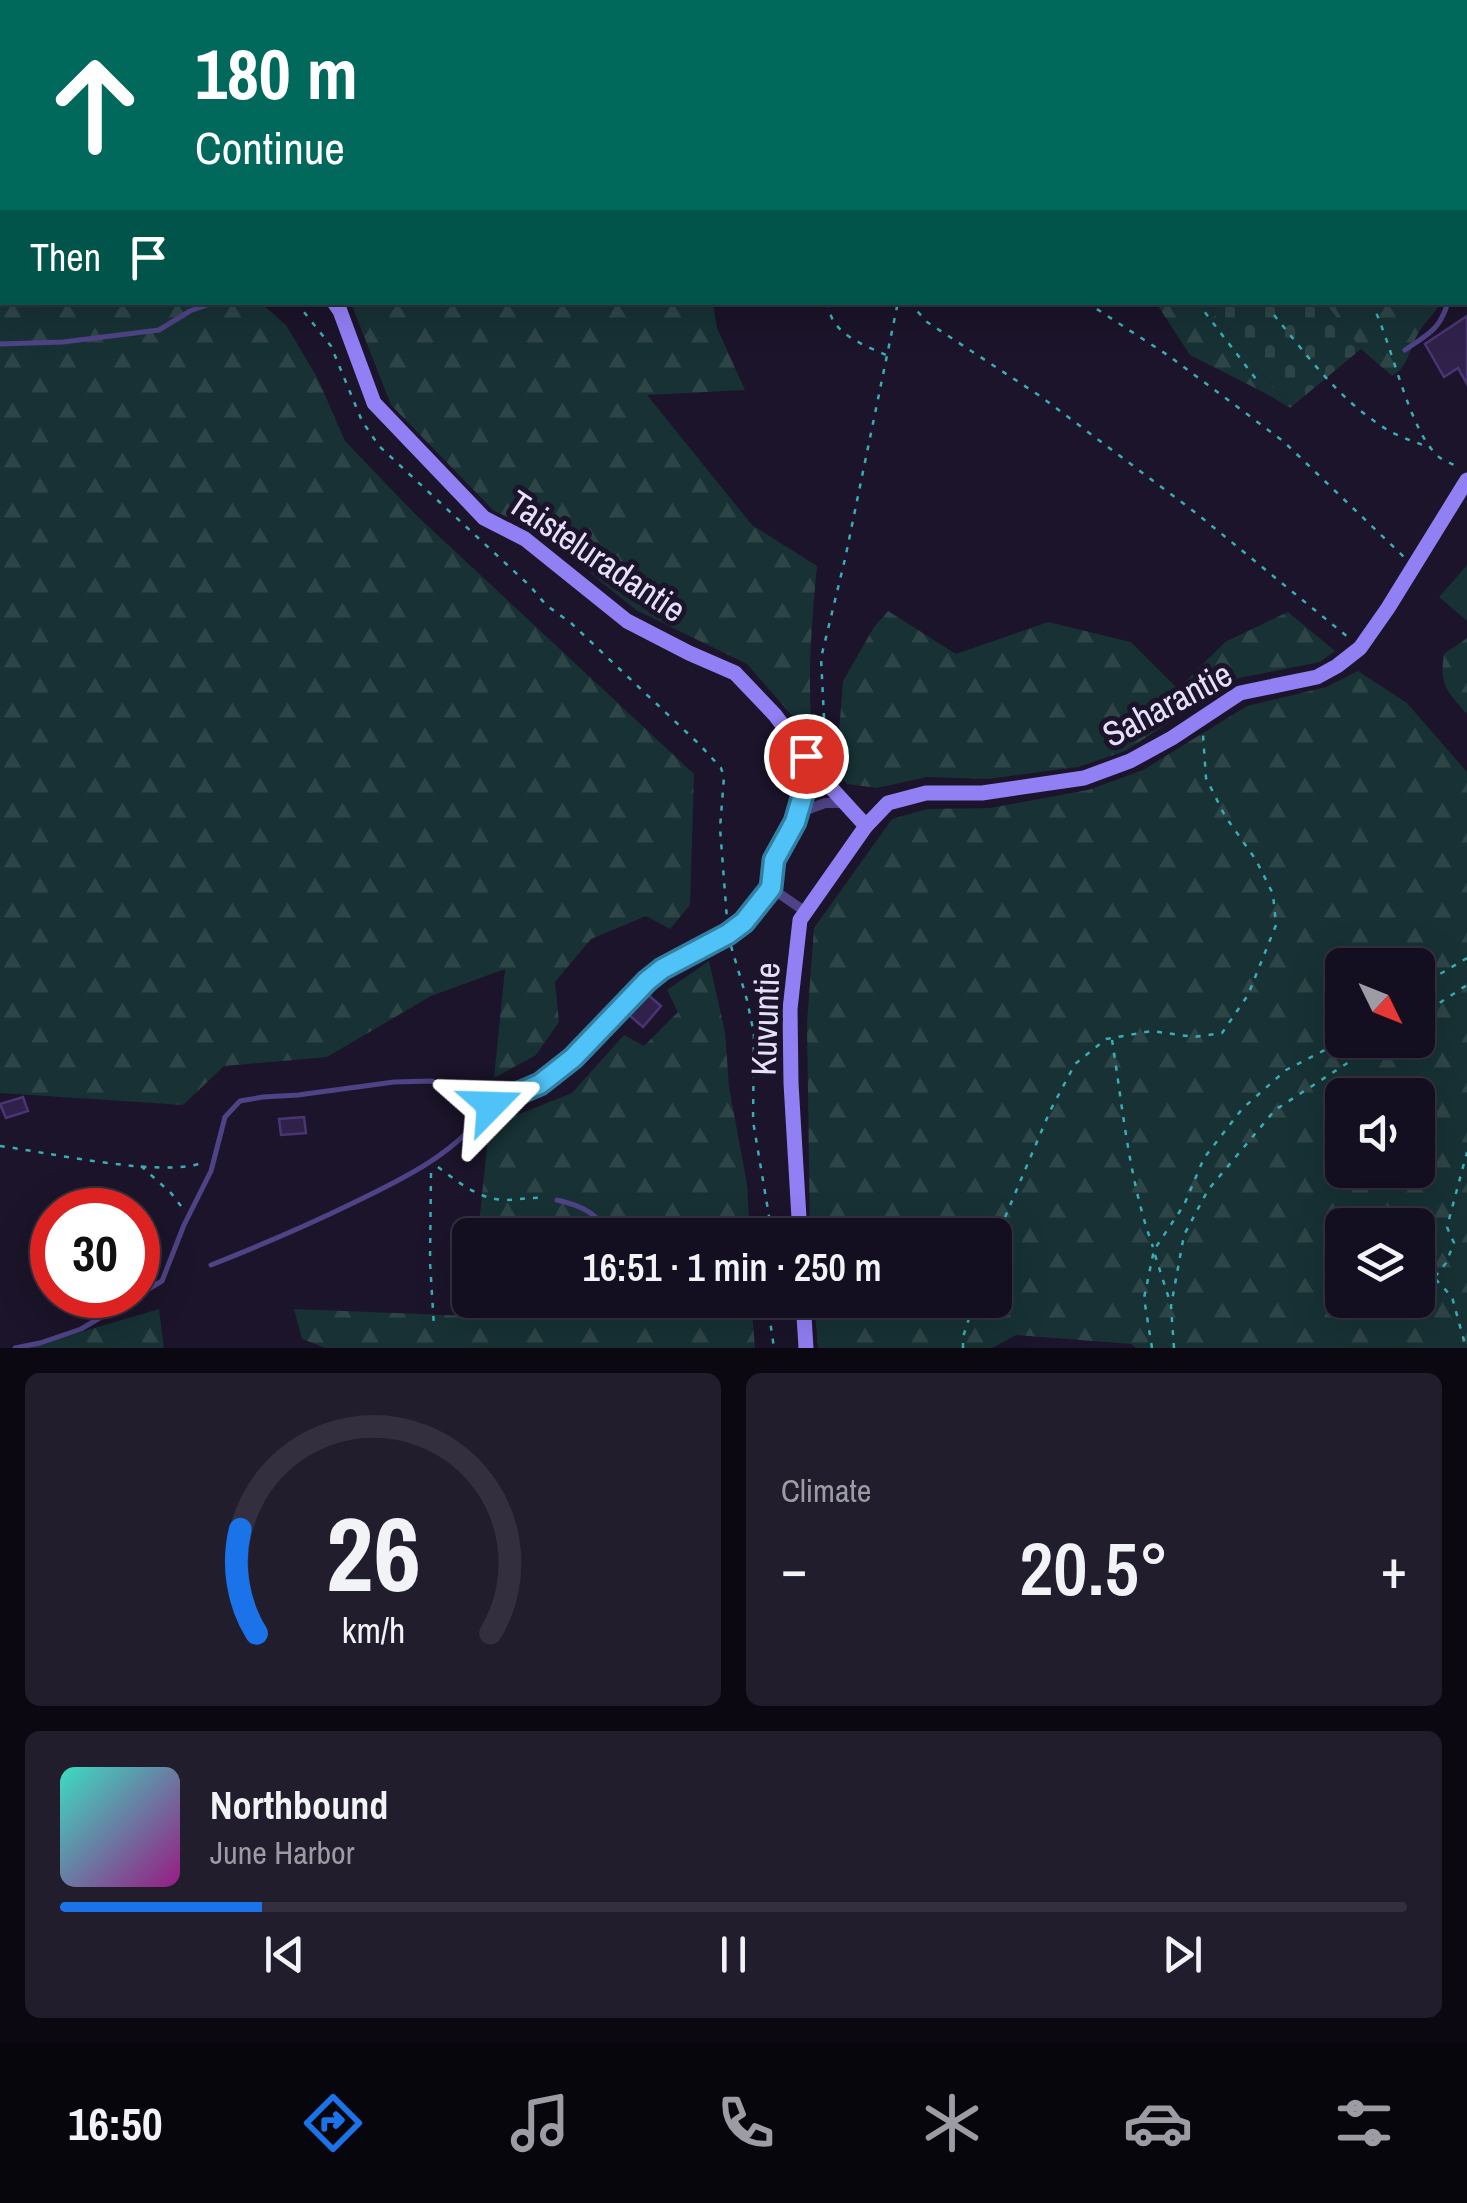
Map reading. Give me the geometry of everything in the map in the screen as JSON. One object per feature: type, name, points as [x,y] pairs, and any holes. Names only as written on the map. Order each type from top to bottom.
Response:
[{"type":"street","name":"Taisteluradantie","points":[[336,305],[374,403],[484,518],[526,539],[627,621],[735,672],[866,826]]},
{"type":"street","name":"Saharantie","points":[[866,826],[888,803],[926,793],[982,793],[1084,778],[1130,762],[1240,694],[1316,677],[1337,666],[1360,648],[1467,476]]},
{"type":"street","points":[[491,1105],[540,1084],[662,969],[744,922],[771,888],[774,860],[798,813],[805,788],[806,756]]},
{"type":"street","points":[[798,813],[825,803],[845,803]]},
{"type":"street","name":"Kuvuntie","points":[[799,1218],[790,1009],[800,920],[866,826]]},
{"type":"street","points":[[771,888],[806,912]]},
{"type":"street","points":[[804,1318],[806,1348]]},
{"type":"lane","points":[[0,344],[63,342],[160,330],[208,305]]},
{"type":"lane","points":[[1405,350],[1436,329],[1447,305]]},
{"type":"lane","points":[[15,1348],[80,1330],[162,1282],[211,1171],[225,1117],[240,1101],[432,1081],[451,1092],[491,1105],[476,1126],[418,1171],[282,1237],[211,1265]]},
{"type":"lane","points":[[557,1200],[578,1205],[598,1218]]},
{"type":"path","points":[[298,305],[331,346],[362,421],[379,446],[700,744],[721,768],[724,777],[720,828],[728,934],[754,1034],[753,1121],[769,1218]]},
{"type":"path","points":[[828,305],[838,328],[886,356]]},
{"type":"path","points":[[823,779],[827,752],[821,658],[897,305]]},
{"type":"path","points":[[912,305],[928,322],[1040,396],[1196,514],[1360,648]]},
{"type":"path","points":[[1091,305],[1283,440],[1413,566]]},
{"type":"path","points":[[1198,305],[1256,379]]},
{"type":"path","points":[[1372,305],[1417,424],[1439,457],[1467,476]]},
{"type":"path","points":[[1274,315],[1327,379],[1377,424],[1431,448]]},
{"type":"path","points":[[1005,1218],[1050,1111],[1076,1064],[1106,1039],[1152,1032],[1194,1038],[1222,1033],[1248,995],[1276,925],[1273,894],[1206,778],[1202,718]]},
{"type":"path","points":[[1435,977],[1467,958]]},
{"type":"path","points":[[1435,1006],[1467,985]]},
{"type":"path","points":[[1112,1038],[1143,1221],[1171,1306],[1174,1348]]},
{"type":"path","points":[[1152,1348],[1144,1298],[1154,1250],[1184,1205],[1204,1158],[1242,1109],[1286,1070],[1325,1050]]},
{"type":"path","points":[[1171,1306],[1184,1235],[1208,1190],[1275,1110],[1354,1058]]},
{"type":"path","points":[[0,1144],[141,1166],[192,1166],[215,1157]]},
{"type":"path","points":[[1466,1348],[1452,1297],[1435,1276],[1446,1263],[1454,1242],[1447,1227],[1467,1152]]},
{"type":"path","points":[[431,1161],[483,1195],[503,1200],[557,1200]]},
{"type":"path","points":[[431,1161],[434,1327]]},
{"type":"path","points":[[141,1166],[171,1193],[188,1216]]},
{"type":"path","points":[[770,1318],[774,1348]]},
{"type":"path","points":[[963,1348],[969,1318]]},
{"type":"green space","points":[[0,305],[263,305],[286,325],[318,379],[345,441],[416,515],[694,774],[690,905],[670,929],[646,916],[591,939],[555,982],[559,1022],[536,1055],[494,1078],[505,969],[431,996],[327,1057],[224,1066],[183,1105],[0,1093]]},
{"type":"green space","points":[[352,305],[713,305],[717,328],[745,390],[647,395],[752,525],[817,566],[811,720],[802,727],[747,664],[636,610],[537,530],[494,511],[391,405]]},
{"type":"green space","points":[[1157,305],[1207,305],[1290,408],[1267,394],[1190,355]]},
{"type":"green space","points":[[1207,305],[1327,305],[1361,349],[1290,408]]},
{"type":"green space","points":[[1327,305],[1439,305],[1417,335],[1403,366],[1392,376],[1361,349]]},
{"type":"green space","points":[[1467,565],[1467,621],[1439,597]]},
{"type":"green space","points":[[888,611],[956,654],[1048,622],[1131,642],[1178,689],[1225,642],[1288,612],[1335,651],[1320,662],[1239,678],[1125,751],[1078,767],[988,779],[927,777],[877,788],[847,784],[836,771],[843,681],[874,627]]},
{"type":"green space","points":[[1467,638],[1467,714],[1450,693],[1443,673],[1444,654]]},
{"type":"green space","points":[[1358,671],[1407,703],[1467,772],[1467,1348],[1136,1348],[1131,1344],[1016,1335],[992,1348],[818,1348],[816,1318],[1012,1318],[1012,1218],[810,1218],[807,1023],[814,928],[892,819],[927,809],[990,808],[1088,790],[1143,770],[1247,706],[1326,687]]},
{"type":"green space","points":[[709,961],[725,1032],[729,1087],[747,1184],[749,1218],[480,1218],[489,1126],[572,1093],[624,1035],[644,1046],[678,1012],[667,990]]},
{"type":"green space","points":[[294,1309],[452,1318],[752,1318],[755,1348],[325,1348],[302,1339]]},
{"type":"green space","points":[[160,1317],[164,1348],[27,1348],[129,1318]]},
{"type":"building","points":[[1467,316],[1467,384],[1458,368],[1444,377],[1425,344]]},
{"type":"building","points":[[647,994],[661,1006],[643,1027],[628,1014]]},
{"type":"building","points":[[23,1097],[28,1111],[6,1118],[0,1104]]},
{"type":"building","points":[[304,1117],[306,1133],[281,1135],[279,1119]]},
{"type":"route","points":[[491,1105],[540,1084],[573,1058],[662,969],[744,922],[771,888],[774,860],[795,822],[805,788],[806,756]]}]
